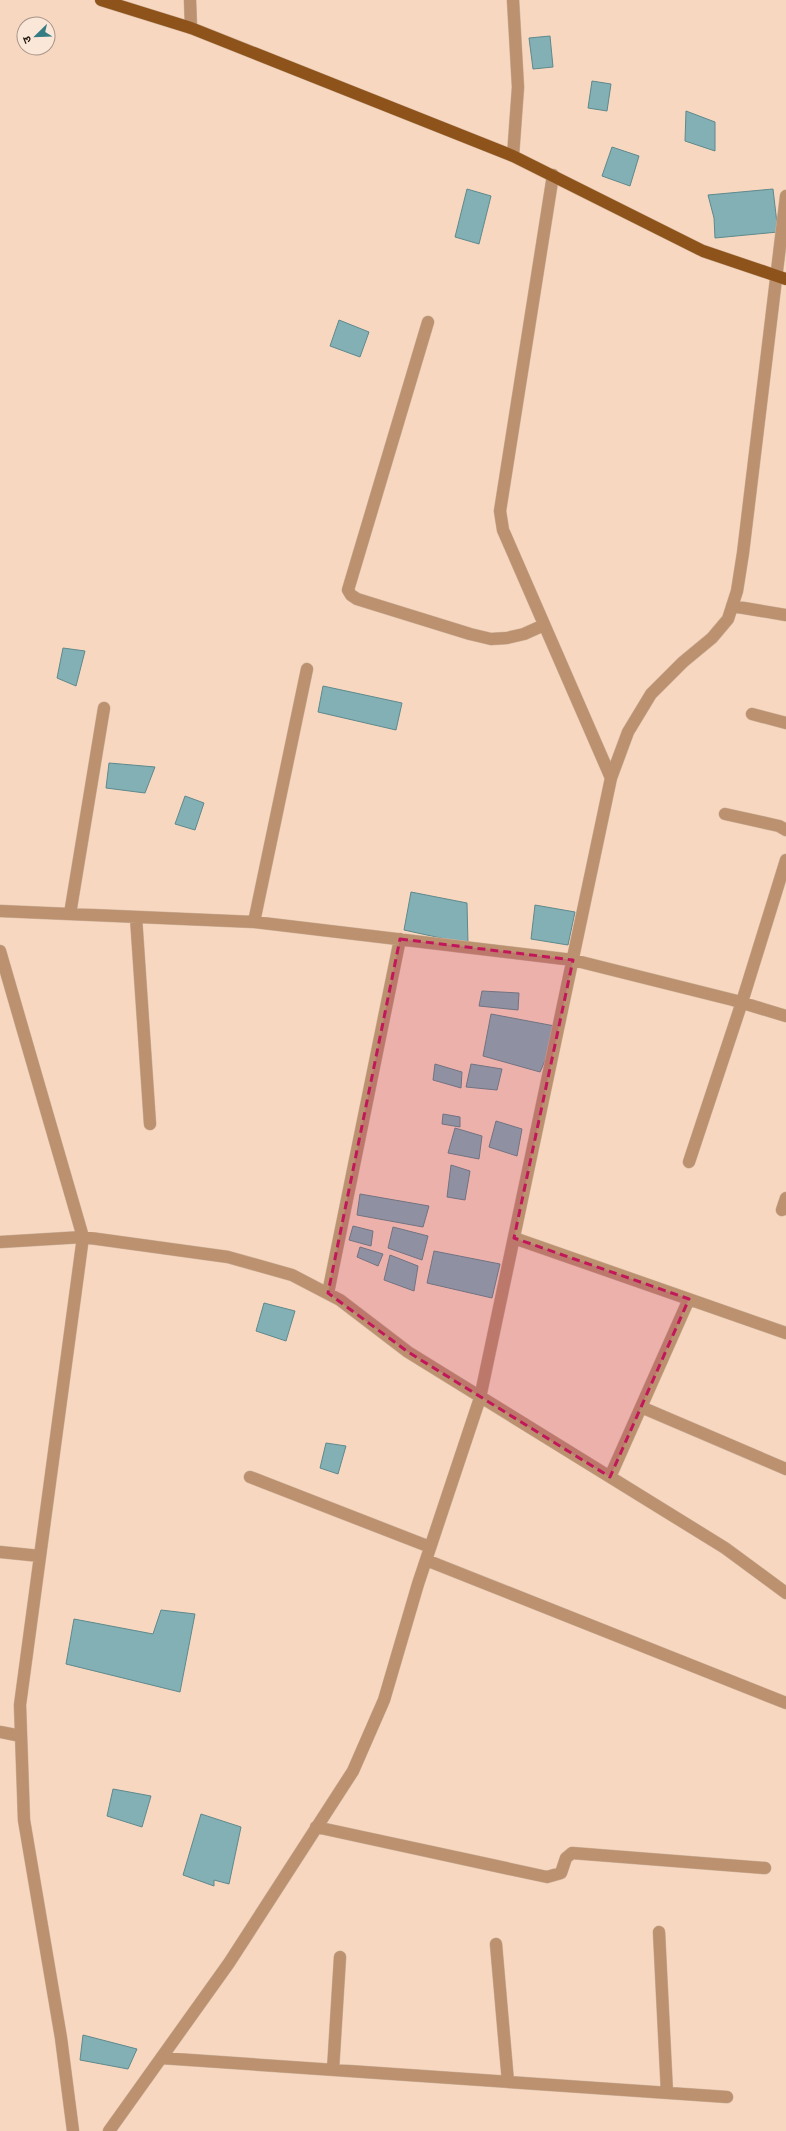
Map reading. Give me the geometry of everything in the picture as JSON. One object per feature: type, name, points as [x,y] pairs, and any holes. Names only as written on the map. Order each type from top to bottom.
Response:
[{"type":"main road","points":[[101,0],[191,28],[513,156],[703,251],[781,278]]},
{"type":"street","points":[[190,0],[191,28]]},
{"type":"street","points":[[513,0],[518,87],[513,156]]},
{"type":"street","points":[[553,175],[500,511],[503,530],[611,778]]},
{"type":"street","points":[[109,2131],[229,1963],[353,1771],[384,1700],[430,1547],[480,1398],[611,778],[628,732],[651,694],[683,662],[712,638],[728,618],[737,591],[781,278],[786,196]]},
{"type":"street","points":[[428,322],[348,590],[350,595],[357,599],[470,634],[491,638],[507,638],[524,634],[544,625]]},
{"type":"street","points":[[732,606],[786,615]]},
{"type":"street","points":[[254,922],[307,669]]},
{"type":"street","points":[[70,914],[104,708]]},
{"type":"street","points":[[752,714],[786,723]]},
{"type":"street","points":[[725,814],[779,826],[786,830]]},
{"type":"street","points":[[689,1162],[742,1002],[786,860]]},
{"type":"street","points":[[0,911],[254,922],[573,960],[742,1002],[786,1016]]},
{"type":"street","points":[[136,917],[150,1124]]},
{"type":"street","points":[[328,1293],[400,939]]},
{"type":"street","points":[[0,950],[83,1237],[20,1705],[24,1820],[61,2038],[72,2131]]},
{"type":"street","points":[[782,1210],[786,1198]]},
{"type":"street","points":[[0,1242],[83,1237],[228,1257],[292,1275],[340,1300],[408,1352],[480,1398],[725,1548],[786,1593]]},
{"type":"street","points":[[514,1238],[786,1333]]},
{"type":"street","points":[[610,1477],[688,1299]]},
{"type":"street","points":[[641,1407],[786,1469]]},
{"type":"street","points":[[250,1477],[430,1547]]},
{"type":"street","points":[[0,1552],[40,1556]]},
{"type":"street","points":[[426,1560],[786,1703]]},
{"type":"street","points":[[0,1732],[21,1736]]},
{"type":"street","points":[[316,1827],[548,1877],[561,1873],[566,1858],[572,1853],[765,1868]]},
{"type":"street","points":[[659,1932],[667,2093]]},
{"type":"street","points":[[496,1944],[508,2082]]},
{"type":"street","points":[[333,2070],[340,1957]]},
{"type":"street","points":[[162,2058],[727,2097]]},
{"type":"highlighted area","points":[[400,939],[573,960],[514,1238],[689,1299],[610,1477],[408,1352],[328,1293]]},
{"type":"building","points":[[550,36],[553,67],[533,69],[529,38]]},
{"type":"building","points":[[592,81],[611,84],[607,111],[588,108]]},
{"type":"building","points":[[686,111],[715,122],[715,151],[685,141]]},
{"type":"building","points":[[612,147],[639,156],[630,186],[602,176]]},
{"type":"building","points":[[467,189],[491,196],[479,244],[455,237]]},
{"type":"building","points":[[773,189],[778,232],[715,238],[714,218],[708,195]]},
{"type":"building","points":[[339,320],[369,332],[360,357],[330,346]]},
{"type":"building","points":[[63,648],[85,651],[76,686],[57,678]]},
{"type":"building","points":[[323,686],[402,703],[396,730],[318,712]]},
{"type":"building","points":[[109,763],[155,767],[145,793],[106,788]]},
{"type":"building","points":[[185,796],[204,803],[195,830],[175,824]]},
{"type":"building","points":[[411,892],[467,903],[468,944],[404,930]]},
{"type":"building","points":[[535,905],[575,912],[568,945],[531,939]]},
{"type":"building","points":[[482,991],[519,993],[518,1010],[479,1006]]},
{"type":"building","points":[[491,1014],[560,1027],[540,1072],[483,1056]]},
{"type":"building","points":[[435,1064],[462,1072],[461,1088],[433,1080]]},
{"type":"building","points":[[471,1064],[502,1069],[497,1090],[466,1087]]},
{"type":"building","points":[[443,1114],[460,1117],[460,1127],[442,1124]]},
{"type":"building","points":[[496,1121],[522,1129],[517,1156],[489,1147]]},
{"type":"building","points":[[455,1128],[482,1136],[479,1159],[448,1153]]},
{"type":"building","points":[[451,1165],[470,1171],[465,1200],[447,1197]]},
{"type":"building","points":[[360,1194],[429,1206],[423,1227],[357,1215]]},
{"type":"building","points":[[353,1226],[373,1231],[371,1246],[349,1240]]},
{"type":"building","points":[[393,1227],[428,1236],[422,1260],[388,1248]]},
{"type":"building","points":[[360,1247],[383,1254],[378,1266],[357,1257]]},
{"type":"building","points":[[434,1251],[500,1264],[492,1298],[427,1283]]},
{"type":"building","points":[[390,1255],[418,1266],[414,1291],[384,1280]]},
{"type":"building","points":[[264,1303],[295,1311],[286,1341],[256,1331]]},
{"type":"building","points":[[326,1443],[346,1446],[338,1474],[320,1468]]},
{"type":"building","points":[[161,1610],[195,1614],[180,1692],[66,1664],[74,1619],[153,1634]]},
{"type":"building","points":[[113,1789],[151,1796],[142,1827],[107,1816]]},
{"type":"building","points":[[201,1814],[241,1827],[229,1884],[214,1880],[214,1886],[183,1875]]},
{"type":"building","points":[[83,2035],[137,2049],[128,2069],[80,2060]]}]
